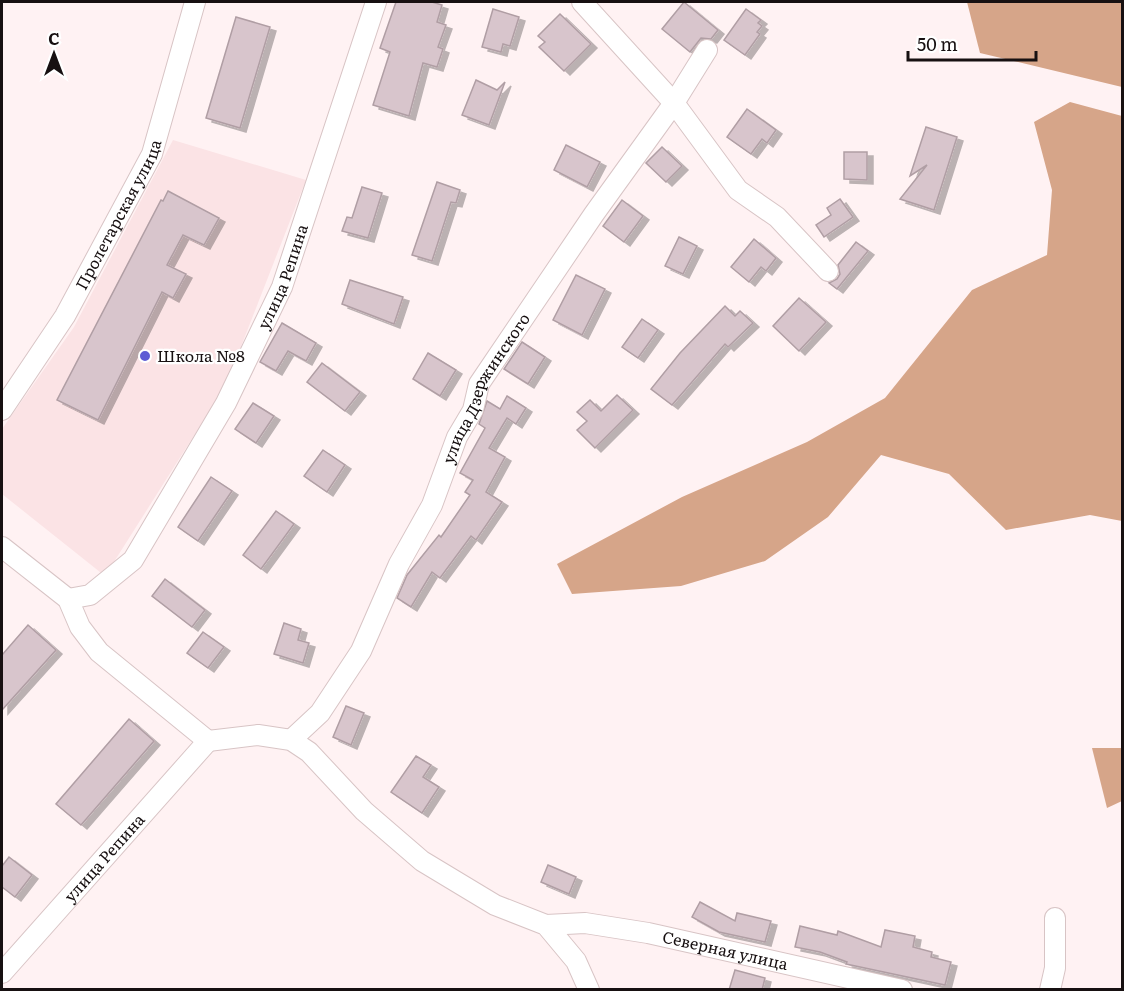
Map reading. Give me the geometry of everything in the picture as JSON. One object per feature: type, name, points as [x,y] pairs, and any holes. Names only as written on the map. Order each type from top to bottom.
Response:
[{"type":"street","name":"Пролетарская улица","points":[[2,410],[65,316],[152,154],[195,2]]},
{"type":"street","name":"улица Репина","points":[[68,599],[90,595],[133,560],[226,403],[282,287],[376,2]]},
{"type":"street","points":[[582,2],[674,103],[738,190],[777,217],[828,271]]},
{"type":"street","name":"улица Дзержинского","points":[[291,740],[320,713],[361,651],[399,564],[432,505],[457,437],[473,410],[479,384],[594,214],[674,103],[707,50]]},
{"type":"street","points":[[2,547],[68,599],[80,627],[99,652],[208,741],[258,735],[291,740]]},
{"type":"street","name":"Северная улица","points":[[291,740],[309,752],[364,811],[422,861],[495,905],[546,925],[585,923],[648,933],[902,990]]},
{"type":"street","name":"улица Репина","points":[[2,973],[208,741]]},
{"type":"street","points":[[1050,990],[1055,968],[1055,918]]},
{"type":"street","name":"Северная улица","points":[[546,925],[576,961],[589,990]]},
{"type":"shaded area","points":[[967,2],[1122,2],[1122,87],[980,53]]},
{"type":"shaded area","points":[[1070,102],[1122,116],[1122,521],[1090,515],[1006,530],[949,474],[881,455],[828,517],[765,561],[681,586],[572,594],[557,564],[682,497],[807,442],[885,398],[972,290],[1047,255],[1052,190],[1034,122]]},
{"type":"shaded area","name":"Школа №8","points":[[173,140],[306,180],[226,385],[105,576],[2,494],[2,429],[74,327]]},
{"type":"shaded area","points":[[1092,748],[1122,748],[1122,801],[1107,808]]},
{"type":"building","points":[[396,2],[432,2],[442,5],[437,22],[446,25],[438,47],[443,49],[437,67],[423,63],[409,116],[373,105],[390,52],[380,48]]},
{"type":"building","points":[[684,2],[718,30],[711,39],[701,38],[690,52],[662,29]]},
{"type":"building","points":[[493,9],[519,17],[510,46],[503,44],[501,52],[482,47]]},
{"type":"building","points":[[746,9],[761,20],[758,23],[762,26],[757,32],[760,34],[745,55],[724,40]]},
{"type":"building","points":[[560,14],[591,44],[564,71],[539,47],[545,42],[538,36]]},
{"type":"building","points":[[236,17],[270,27],[240,128],[206,118]]},
{"type":"building","points":[[476,80],[497,90],[505,82],[489,125],[462,115]]},
{"type":"building","points":[[747,109],[776,130],[767,143],[762,139],[751,154],[727,137]]},
{"type":"building","points":[[926,127],[957,137],[934,210],[900,199],[927,165],[910,176]]},
{"type":"building","points":[[566,145],[600,162],[587,187],[554,170]]},
{"type":"building","points":[[662,147],[682,166],[666,182],[646,163]]},
{"type":"building","points":[[844,152],[867,152],[867,180],[844,179]]},
{"type":"building","points":[[437,182],[460,190],[456,203],[451,202],[432,261],[412,255]]},
{"type":"building","points":[[362,187],[382,193],[368,238],[342,231],[347,217],[352,218]]},
{"type":"building","points":[[168,191],[219,218],[204,245],[183,235],[167,265],[186,274],[173,298],[162,292],[98,420],[57,400],[161,200],[163,201]]},
{"type":"building","points":[[840,199],[853,217],[824,237],[816,225],[831,215],[827,208]]},
{"type":"building","points":[[622,200],[643,216],[624,242],[603,226]]},
{"type":"building","points":[[679,237],[697,246],[683,274],[665,266]]},
{"type":"building","points":[[754,239],[776,258],[766,271],[761,267],[749,282],[731,267]]},
{"type":"building","points":[[856,242],[868,251],[837,289],[829,283],[837,279],[840,274],[838,265]]},
{"type":"building","points":[[576,275],[605,289],[582,335],[553,320]]},
{"type":"building","points":[[350,280],[403,297],[394,324],[342,304]]},
{"type":"building","points":[[799,298],[826,322],[799,351],[773,326]]},
{"type":"building","points":[[725,306],[735,316],[740,311],[753,323],[728,347],[725,344],[672,405],[651,389],[680,353]]},
{"type":"building","points":[[642,319],[658,330],[638,358],[622,347]]},
{"type":"building","points":[[282,323],[316,343],[306,361],[288,351],[276,371],[260,362]]},
{"type":"building","points":[[522,342],[545,357],[528,384],[504,369]]},
{"type":"building","points":[[428,353],[456,370],[440,396],[413,379]]},
{"type":"building","points":[[322,363],[360,392],[345,411],[307,382]]},
{"type":"building","points":[[617,395],[633,410],[595,448],[577,430],[587,421],[577,412],[590,400],[601,411]]},
{"type":"building","points":[[507,396],[526,408],[516,424],[507,418],[489,448],[505,457],[486,492],[502,502],[476,540],[471,536],[440,578],[432,572],[411,607],[397,598],[407,575],[439,535],[441,537],[470,495],[465,492],[473,480],[460,473],[485,428],[479,424],[487,401],[500,409]]},
{"type":"building","points":[[253,403],[274,416],[256,443],[235,429]]},
{"type":"building","points":[[323,450],[345,465],[327,492],[304,476]]},
{"type":"building","points":[[211,477],[232,491],[198,541],[178,527]]},
{"type":"building","points":[[276,511],[294,524],[261,569],[243,555]]},
{"type":"building","points":[[165,579],[205,610],[192,627],[152,596]]},
{"type":"building","points":[[284,623],[301,629],[298,640],[309,643],[303,663],[274,654]]},
{"type":"building","points":[[28,625],[56,650],[2,710],[2,655]]},
{"type":"building","points":[[203,632],[224,647],[208,668],[187,653]]},
{"type":"building","points":[[346,706],[364,713],[351,745],[333,737]]},
{"type":"building","points":[[129,719],[154,741],[81,825],[56,804]]},
{"type":"building","points":[[416,756],[431,765],[423,777],[439,787],[422,813],[391,792]]},
{"type":"building","points":[[9,857],[32,875],[15,897],[2,887],[2,866]]},
{"type":"building","points":[[548,865],[576,877],[569,894],[541,882]]},
{"type":"building","points":[[700,902],[735,921],[737,913],[771,921],[765,942],[719,932],[692,917]]},
{"type":"building","points":[[800,926],[837,935],[838,931],[881,947],[885,930],[915,936],[913,947],[932,952],[931,957],[951,962],[945,985],[846,964],[847,962],[820,952],[795,947]]},
{"type":"building","points":[[735,970],[765,978],[762,990],[729,990]]},
{"type":"place","name":"Школа №8","points":[[145,356]]}]
